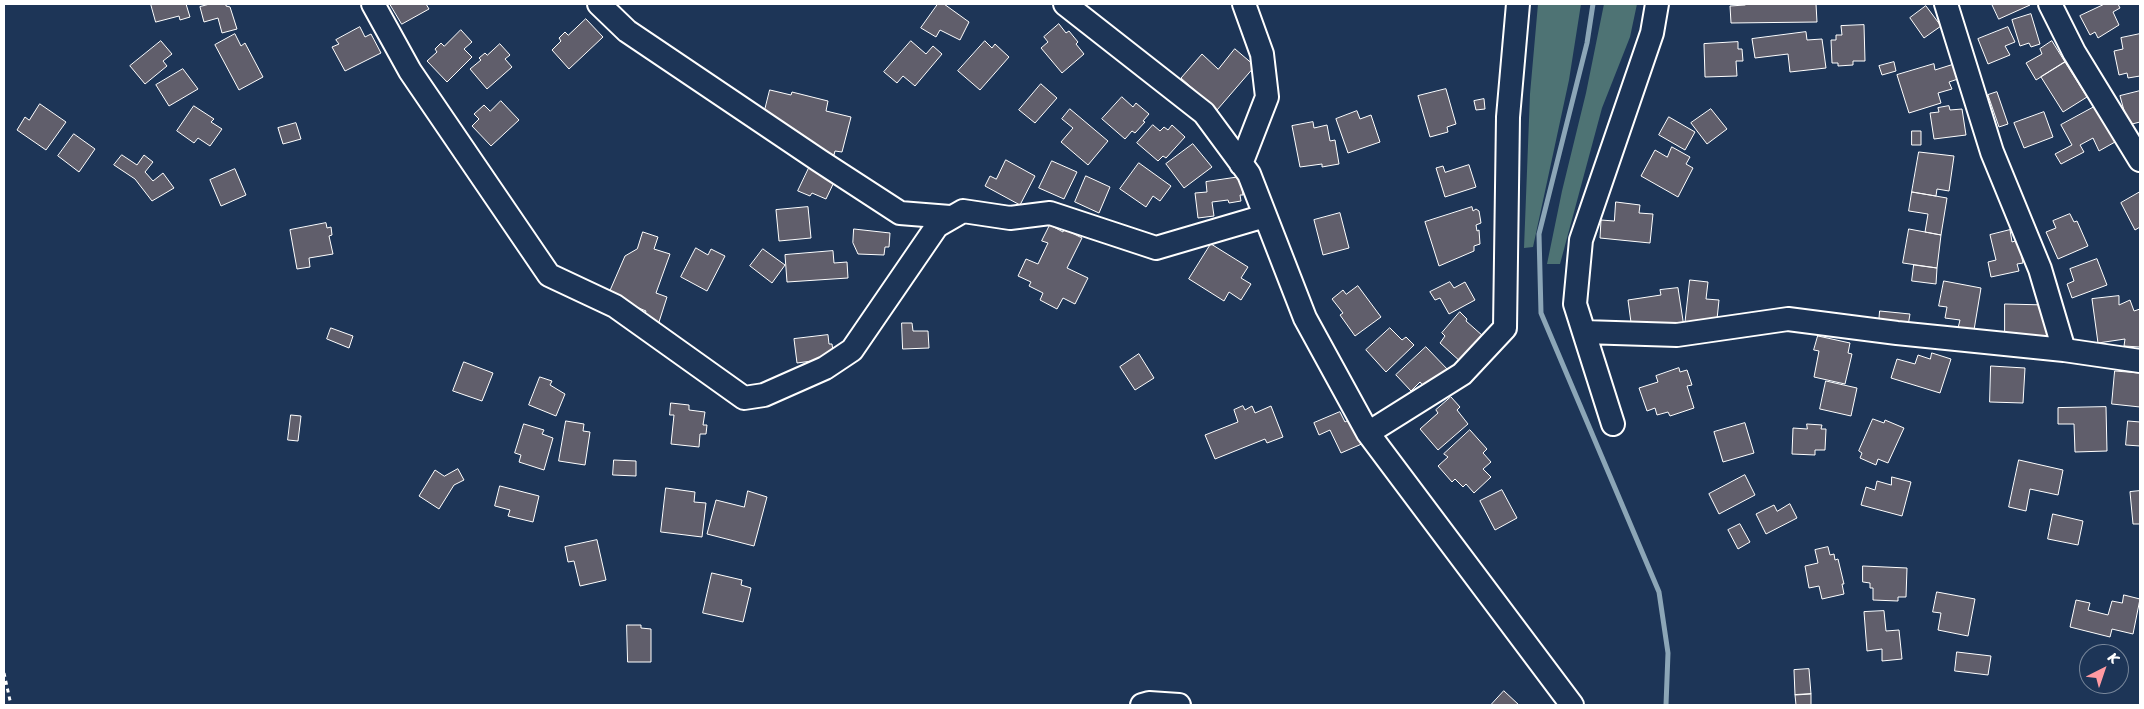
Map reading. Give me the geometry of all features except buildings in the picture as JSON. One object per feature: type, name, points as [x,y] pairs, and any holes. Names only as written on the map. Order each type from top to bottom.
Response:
[{"type":"street","points":[[373,4],[410,71],[549,275],[615,306],[744,398],[773,392],[825,368],[852,350],[937,226],[963,211],[1010,218],[1050,212],[1156,248],[1265,216]]},
{"type":"street","points":[[599,4],[627,31],[900,213],[950,217]]},
{"type":"street","points":[[1066,4],[1204,113],[1249,174],[1305,318],[1368,433],[1572,705]]},
{"type":"street","points":[[1241,164],[1267,97],[1262,54],[1244,4]]},
{"type":"street","points":[[1368,433],[1462,374],[1505,328],[1508,117],[1518,4]]},
{"type":"street","points":[[1612,424],[1575,304],[1581,240],[1652,33],[1657,4]]},
{"type":"street","points":[[1946,4],[1992,152],[2040,269],[2064,350]]},
{"type":"street","points":[[2050,4],[2074,52],[2140,160]]},
{"type":"street","points":[[1584,332],[1677,335],[1788,319],[1897,333],[2064,350],[2140,361]]},
{"type":"street","points":[[1142,705],[1149,703],[1179,705]]},
{"type":"path","points":[[4,673],[11,705]]},
{"type":"green space","points":[[1538,4],[1581,4],[1569,80],[1533,247],[1524,248],[1530,94]]},
{"type":"green space","points":[[1604,4],[1637,4],[1630,37],[1602,108],[1560,264],[1547,264],[1562,191],[1586,93]]},
{"type":"waterway","points":[[1593,4],[1587,43],[1539,234],[1541,313],[1659,592],[1668,653],[1666,705]]}]
